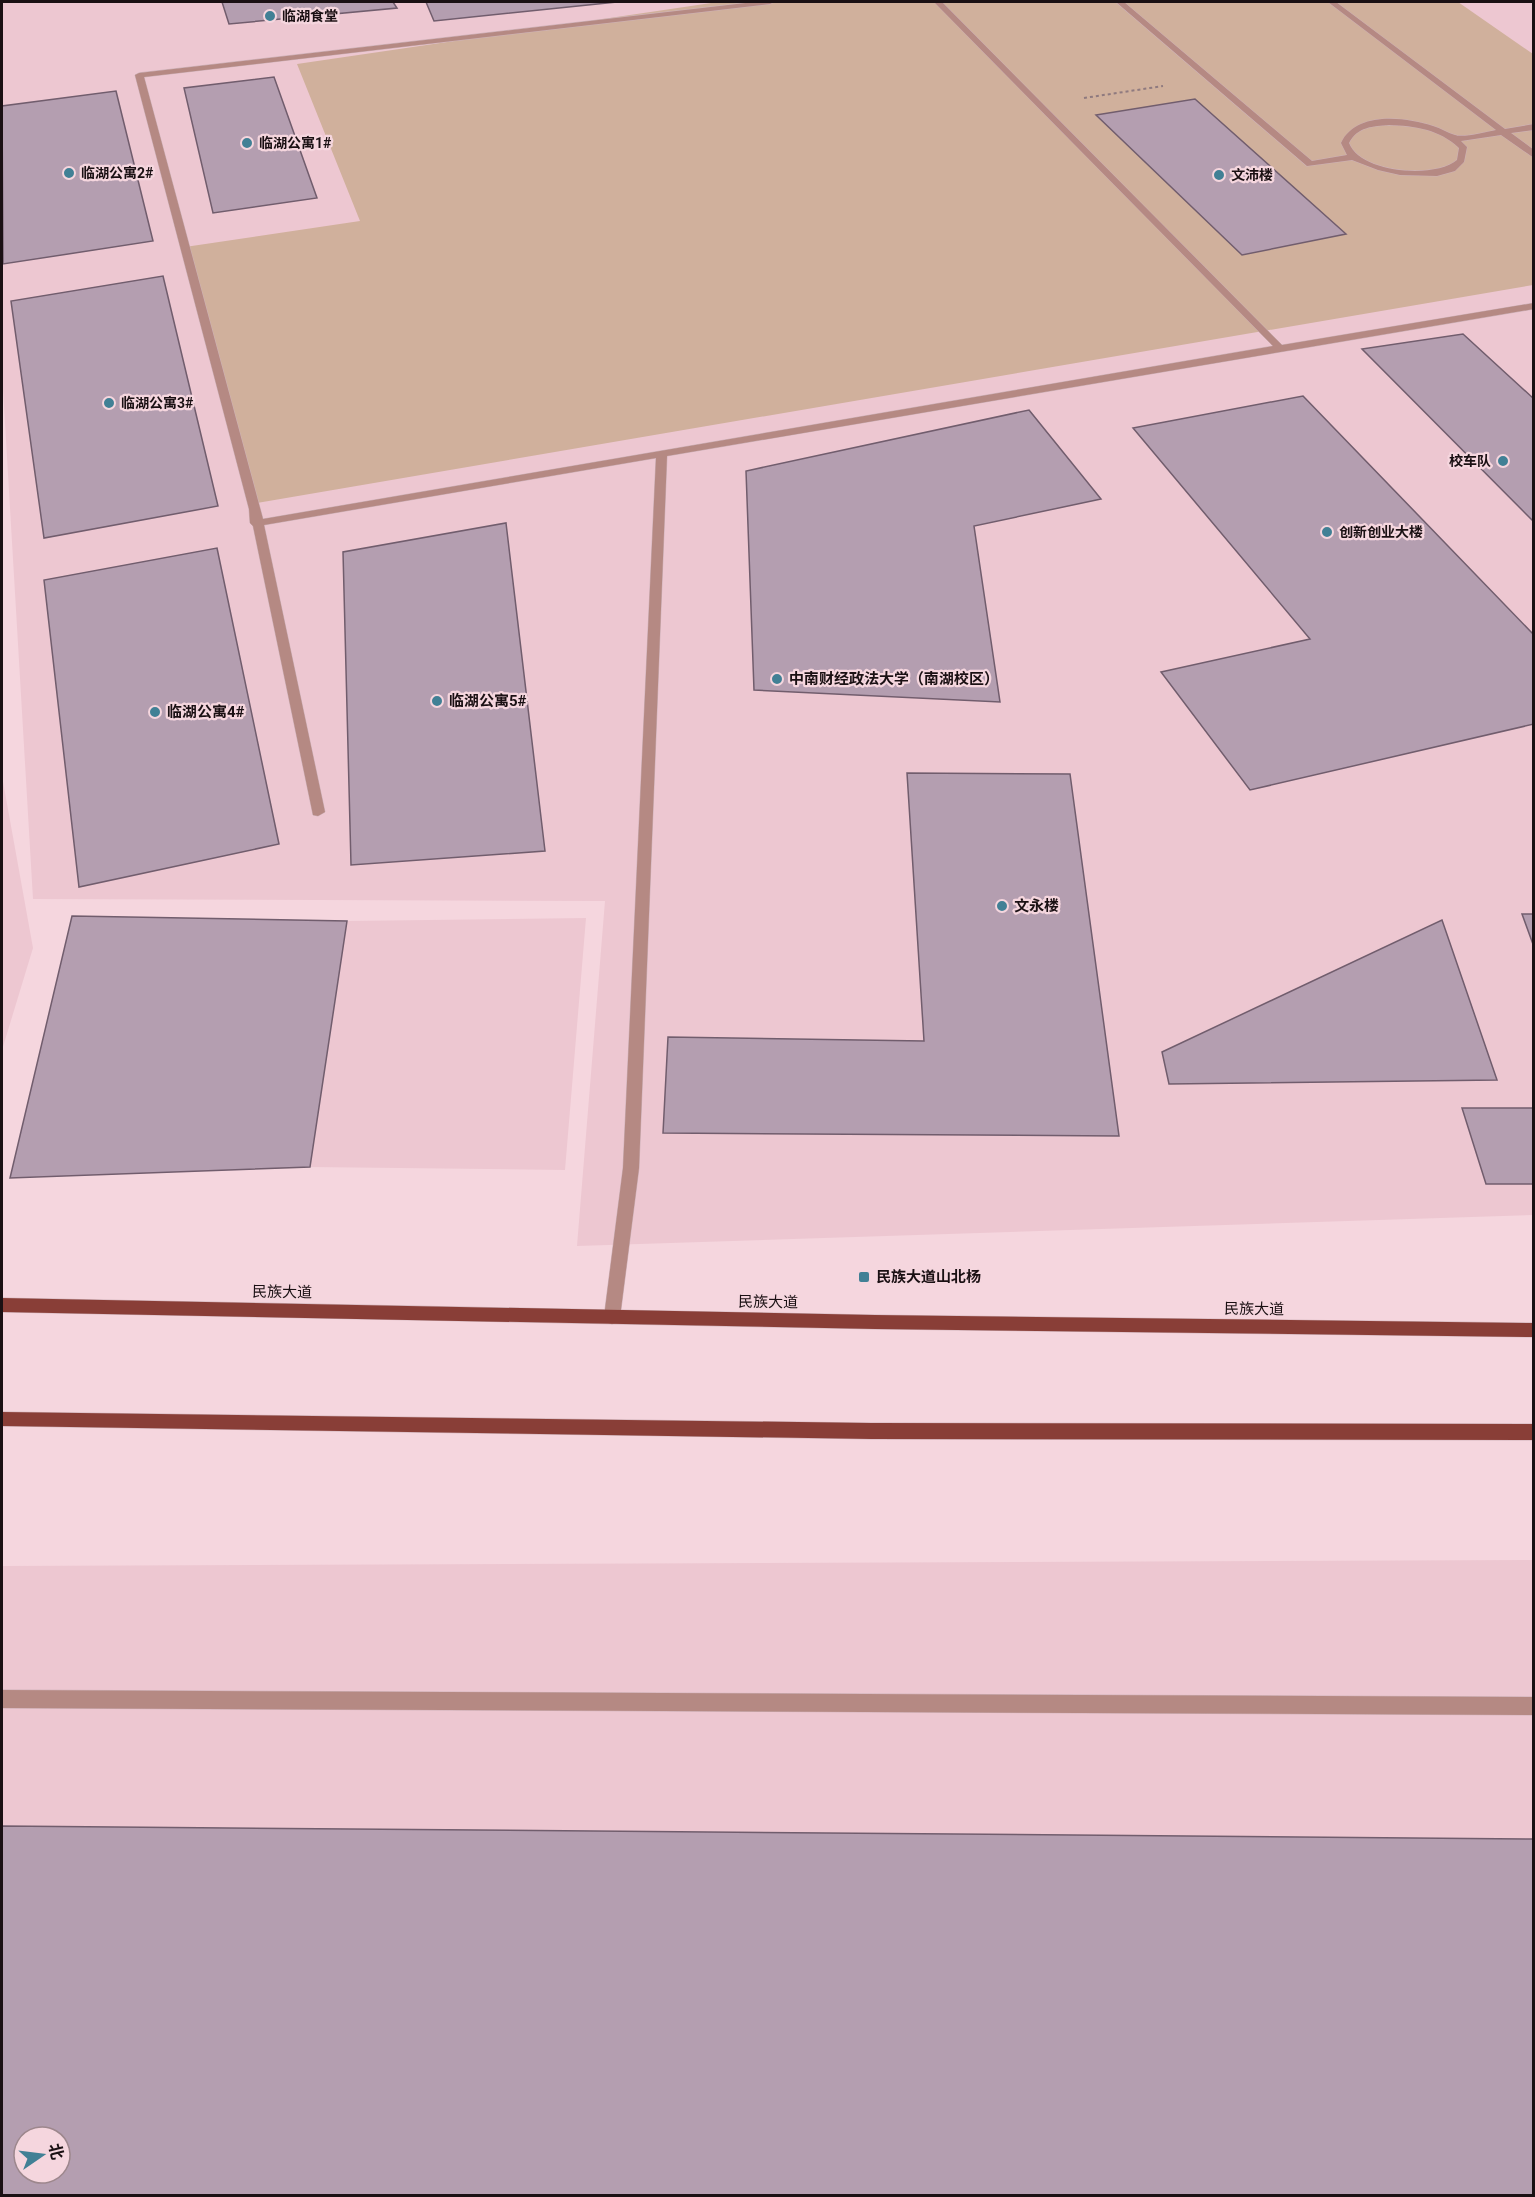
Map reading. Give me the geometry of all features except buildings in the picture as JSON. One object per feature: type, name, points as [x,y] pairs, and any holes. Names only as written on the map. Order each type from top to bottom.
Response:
[{"type":"main road","name":"民族大道","points":[[2,1305],[612,1317],[1533,1330]]},
{"type":"main road","points":[[2,1419],[871,1431],[1533,1432]]},
{"type":"street","points":[[318,812],[256,523],[255,509],[139,75],[770,2]]},
{"type":"street","points":[[938,2],[1280,348]]},
{"type":"street","points":[[1120,2],[1310,164],[1353,157]]},
{"type":"street","points":[[1332,2],[1533,155]]},
{"type":"street","points":[[1389,122],[1417,124],[1443,132],[1455,139],[1463,147],[1464,156],[1460,163],[1434,173],[1394,172],[1375,168],[1353,157],[1345,143],[1347,135],[1357,128],[1371,123],[1389,122]]},
{"type":"street","points":[[1455,139],[1533,127]]},
{"type":"street","points":[[256,523],[1533,306]]},
{"type":"street","points":[[612,1317],[631,1168],[662,454]]},
{"type":"street","points":[[2,1699],[1533,1706]]},
{"type":"path","points":[[1039,104],[1211,79]]},
{"type":"shaded area","name":"中南财经政法大学（南湖校区）","points":[[2,2],[1533,2],[1533,1215],[577,1246],[605,901],[33,899],[2,372]]},
{"type":"shaded area","points":[[718,2],[1458,2],[1533,54],[1533,285],[251,504],[185,247],[360,221],[297,64]]},
{"type":"shaded area","points":[[2,776],[33,948],[2,1050]]},
{"type":"shaded area","points":[[586,918],[565,1170],[310,1167],[347,921]]},
{"type":"shaded area","points":[[1533,1560],[1533,2195],[2,2195],[2,1566]]},
{"type":"place","name":"临湖食堂","points":[[270,16]]},
{"type":"place","name":"临湖公寓1#","points":[[247,143]]},
{"type":"place","name":"临湖公寓2#","points":[[69,173]]},
{"type":"place","name":"文沛楼","points":[[1219,175]]},
{"type":"place","name":"临湖公寓3#","points":[[109,403]]},
{"type":"place","name":"校车队","points":[[1503,461]]},
{"type":"place","name":"创新创业大楼","points":[[1327,532]]},
{"type":"place","name":"中南财经政法大学（南湖校区）","points":[[777,679]]},
{"type":"place","name":"临湖公寓5#","points":[[437,701]]},
{"type":"place","name":"临湖公寓4#","points":[[155,712]]},
{"type":"place","name":"文永楼","points":[[1002,906]]},
{"type":"place","name":"民族大道山北杨","points":[[864,1277]]}]
